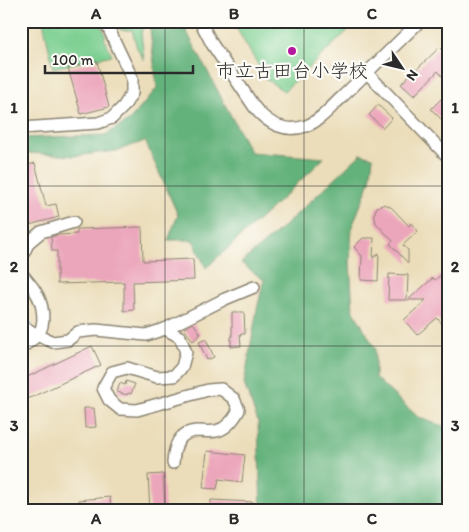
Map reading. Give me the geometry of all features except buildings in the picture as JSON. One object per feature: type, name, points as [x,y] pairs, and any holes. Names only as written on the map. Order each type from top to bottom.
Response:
[{"type":"street","points":[[21,128],[98,123],[112,118],[124,106],[132,94],[132,78],[105,21]]},
{"type":"street","points":[[200,21],[212,44],[255,108],[272,124],[284,128],[306,126],[317,120],[420,21]]},
{"type":"street","points":[[367,73],[448,157]]},
{"type":"street","points":[[21,258],[29,242],[41,232],[74,222]]},
{"type":"street","points":[[21,272],[37,293],[42,307],[43,318],[37,335],[21,348]]},
{"type":"street","points":[[21,326],[53,342],[68,340],[78,332],[96,330],[146,335],[165,328],[225,298],[254,287]]},
{"type":"street","points":[[165,328],[180,337],[186,352],[182,367],[174,376],[157,377],[127,368],[112,372],[103,388],[110,400],[120,409],[137,410],[208,390],[220,389],[234,399],[239,410],[232,422],[217,431],[193,431],[180,438],[174,450],[173,462]]},
{"type":"green space","points":[[43,21],[99,21],[106,35],[104,38],[112,55],[53,68]]},
{"type":"green space","points":[[118,21],[142,21],[143,28],[141,32],[144,60],[137,48],[132,30],[120,30]]},
{"type":"green space","points":[[149,21],[181,21],[250,152],[324,158],[206,268],[193,240],[168,240],[178,215],[145,141],[116,151],[74,156],[28,153],[21,155],[21,138],[105,135],[130,120],[157,88]]},
{"type":"green space","name":"市立古田台小学校","points":[[232,21],[358,21],[284,91],[267,80]]},
{"type":"green space","points":[[361,154],[373,157],[370,181],[352,227],[350,263],[353,310],[375,348],[375,378],[418,417],[448,428],[448,511],[261,511],[258,422],[244,384],[264,280],[241,263],[283,227]]},
{"type":"waterway","points":[[21,318],[31,324]]},
{"type":"place","name":"市立古田台小学校","points":[[292,51]]}]
